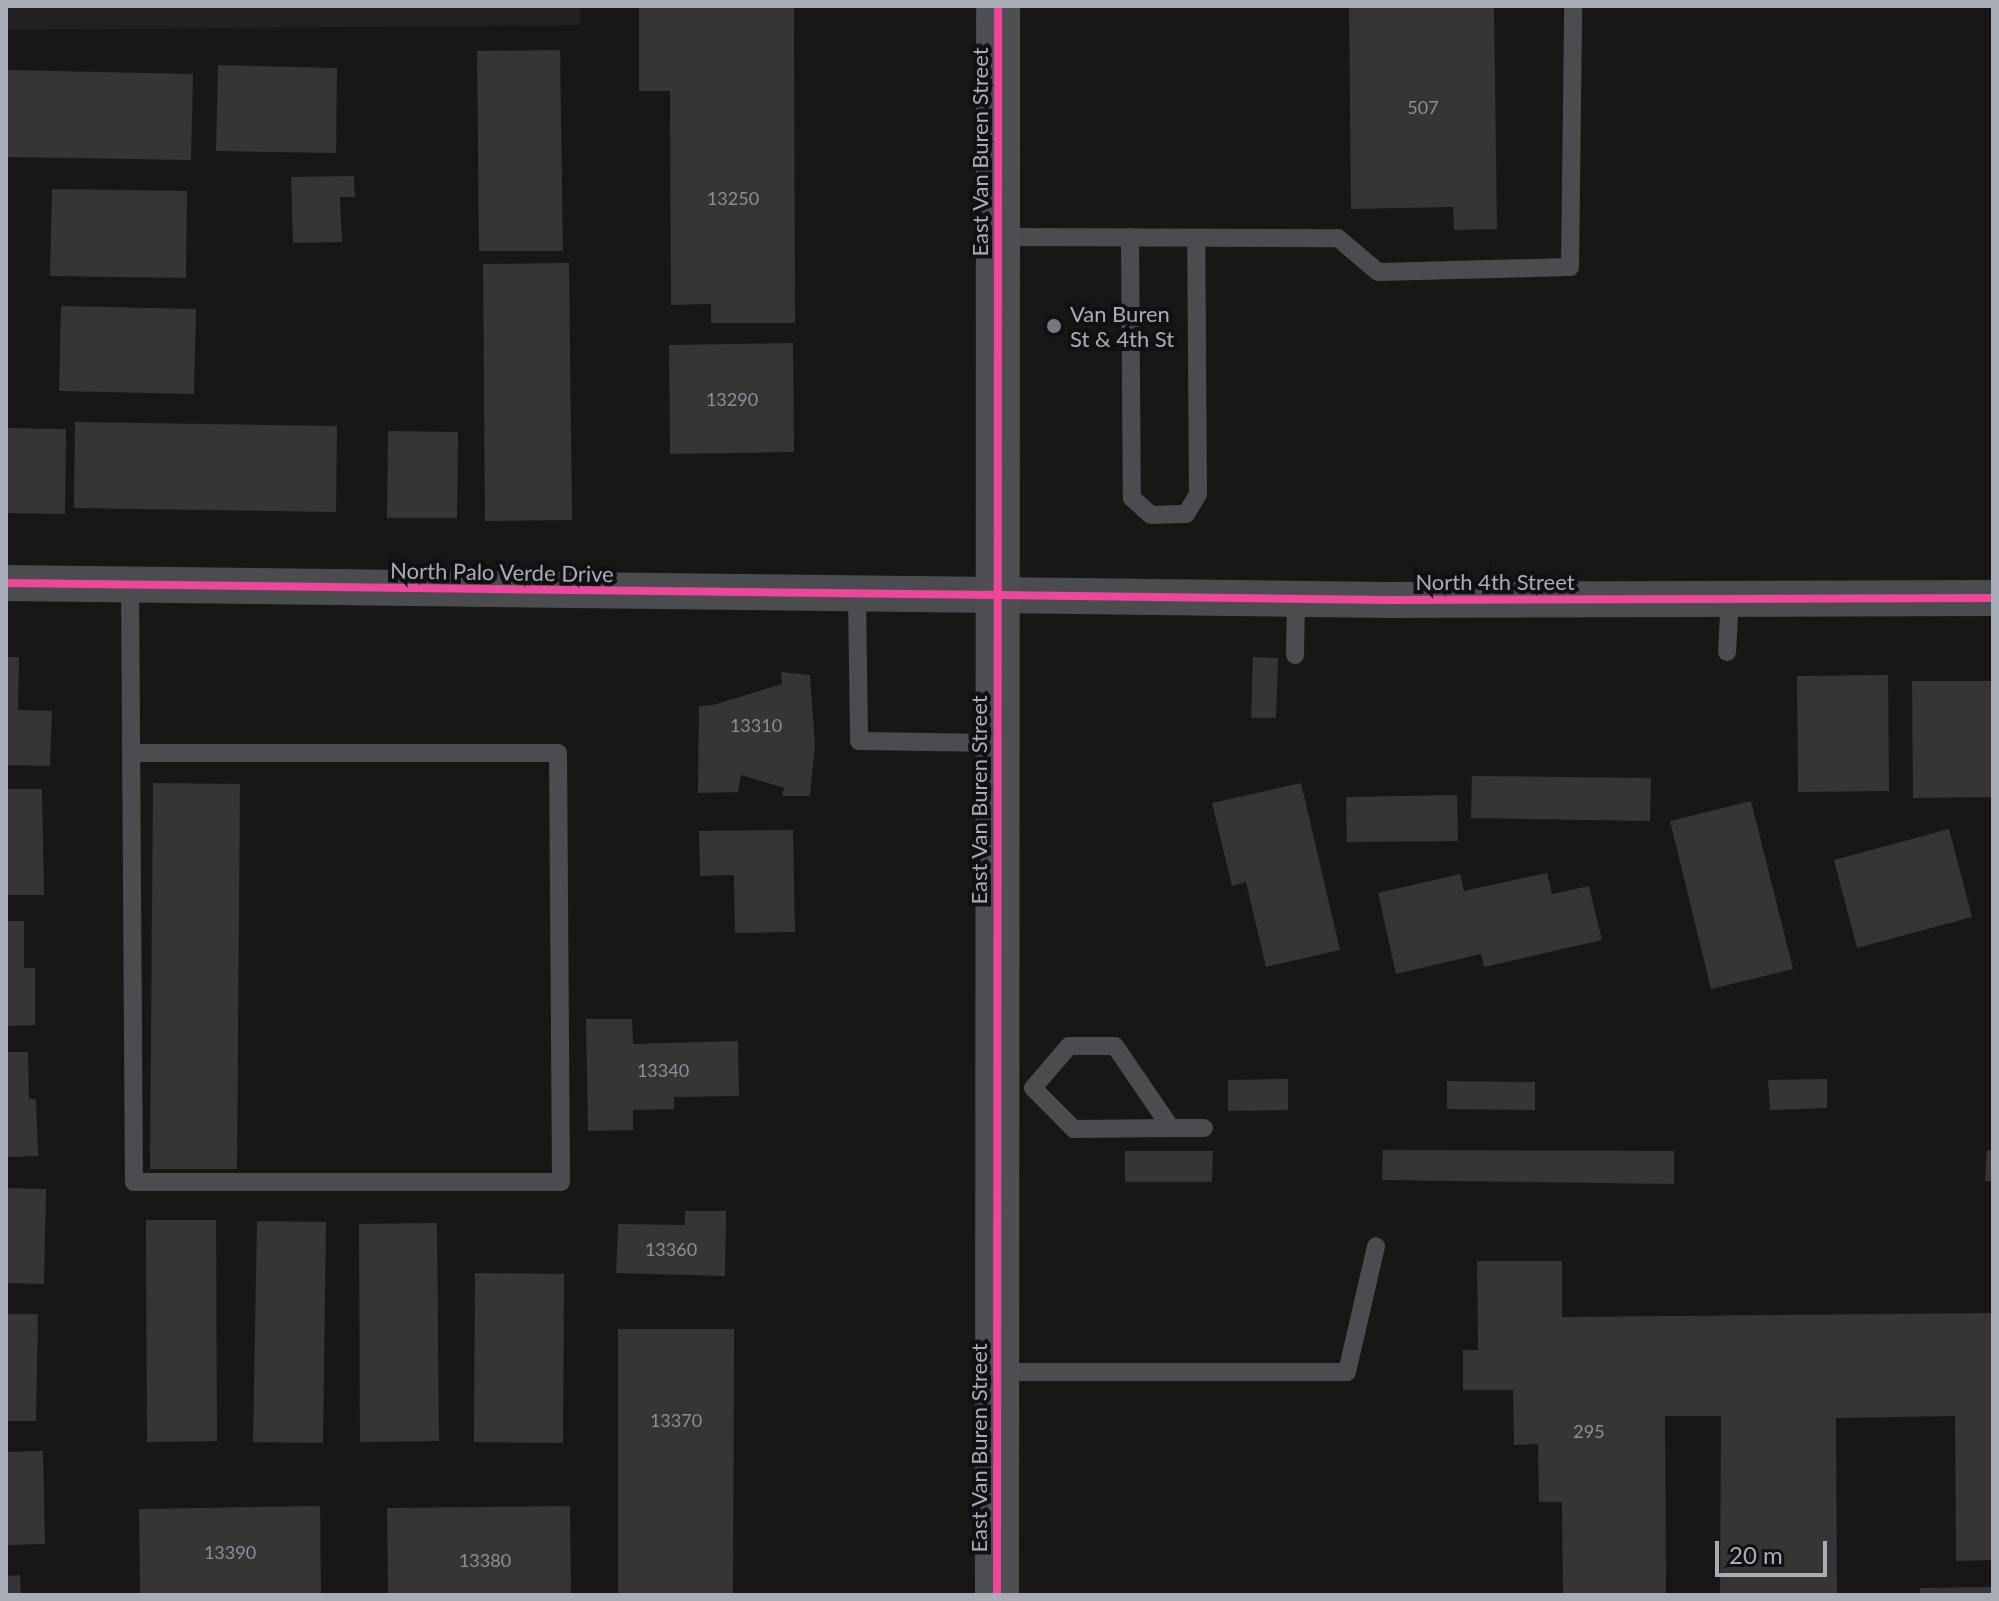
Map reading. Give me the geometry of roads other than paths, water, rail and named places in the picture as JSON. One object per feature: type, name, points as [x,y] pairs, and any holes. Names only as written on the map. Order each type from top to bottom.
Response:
[{"type":"main road","name":"East Van Buren Street","points":[[997,1595],[997,1372],[1015,1088],[997,743],[998,6]]},
{"type":"street","name":"North Palo Verde Drive","points":[[6,583],[997,597]]},
{"type":"street","name":"North 4th Street","points":[[997,597],[1993,598]]},
{"type":"lane","points":[[998,237],[1338,238],[1378,272],[1570,267],[1573,6]]},
{"type":"lane","points":[[1130,237],[1132,498],[1151,515],[1186,514],[1198,494],[1196,238]]},
{"type":"lane","points":[[130,585],[134,1182],[561,1182],[558,753],[132,753]]},
{"type":"lane","points":[[857,594],[859,741],[997,743]]},
{"type":"lane","points":[[1295,655],[1296,598]]},
{"type":"lane","points":[[1727,652],[1730,599]]},
{"type":"lane","points":[[1171,1128],[1115,1046],[1069,1046],[1015,1088],[1074,1129],[1204,1128]]},
{"type":"lane","points":[[997,1372],[1347,1372],[1376,1246]]},
{"type":"place","name":"Van Buren St & 4th St","points":[[1054,326]]}]
